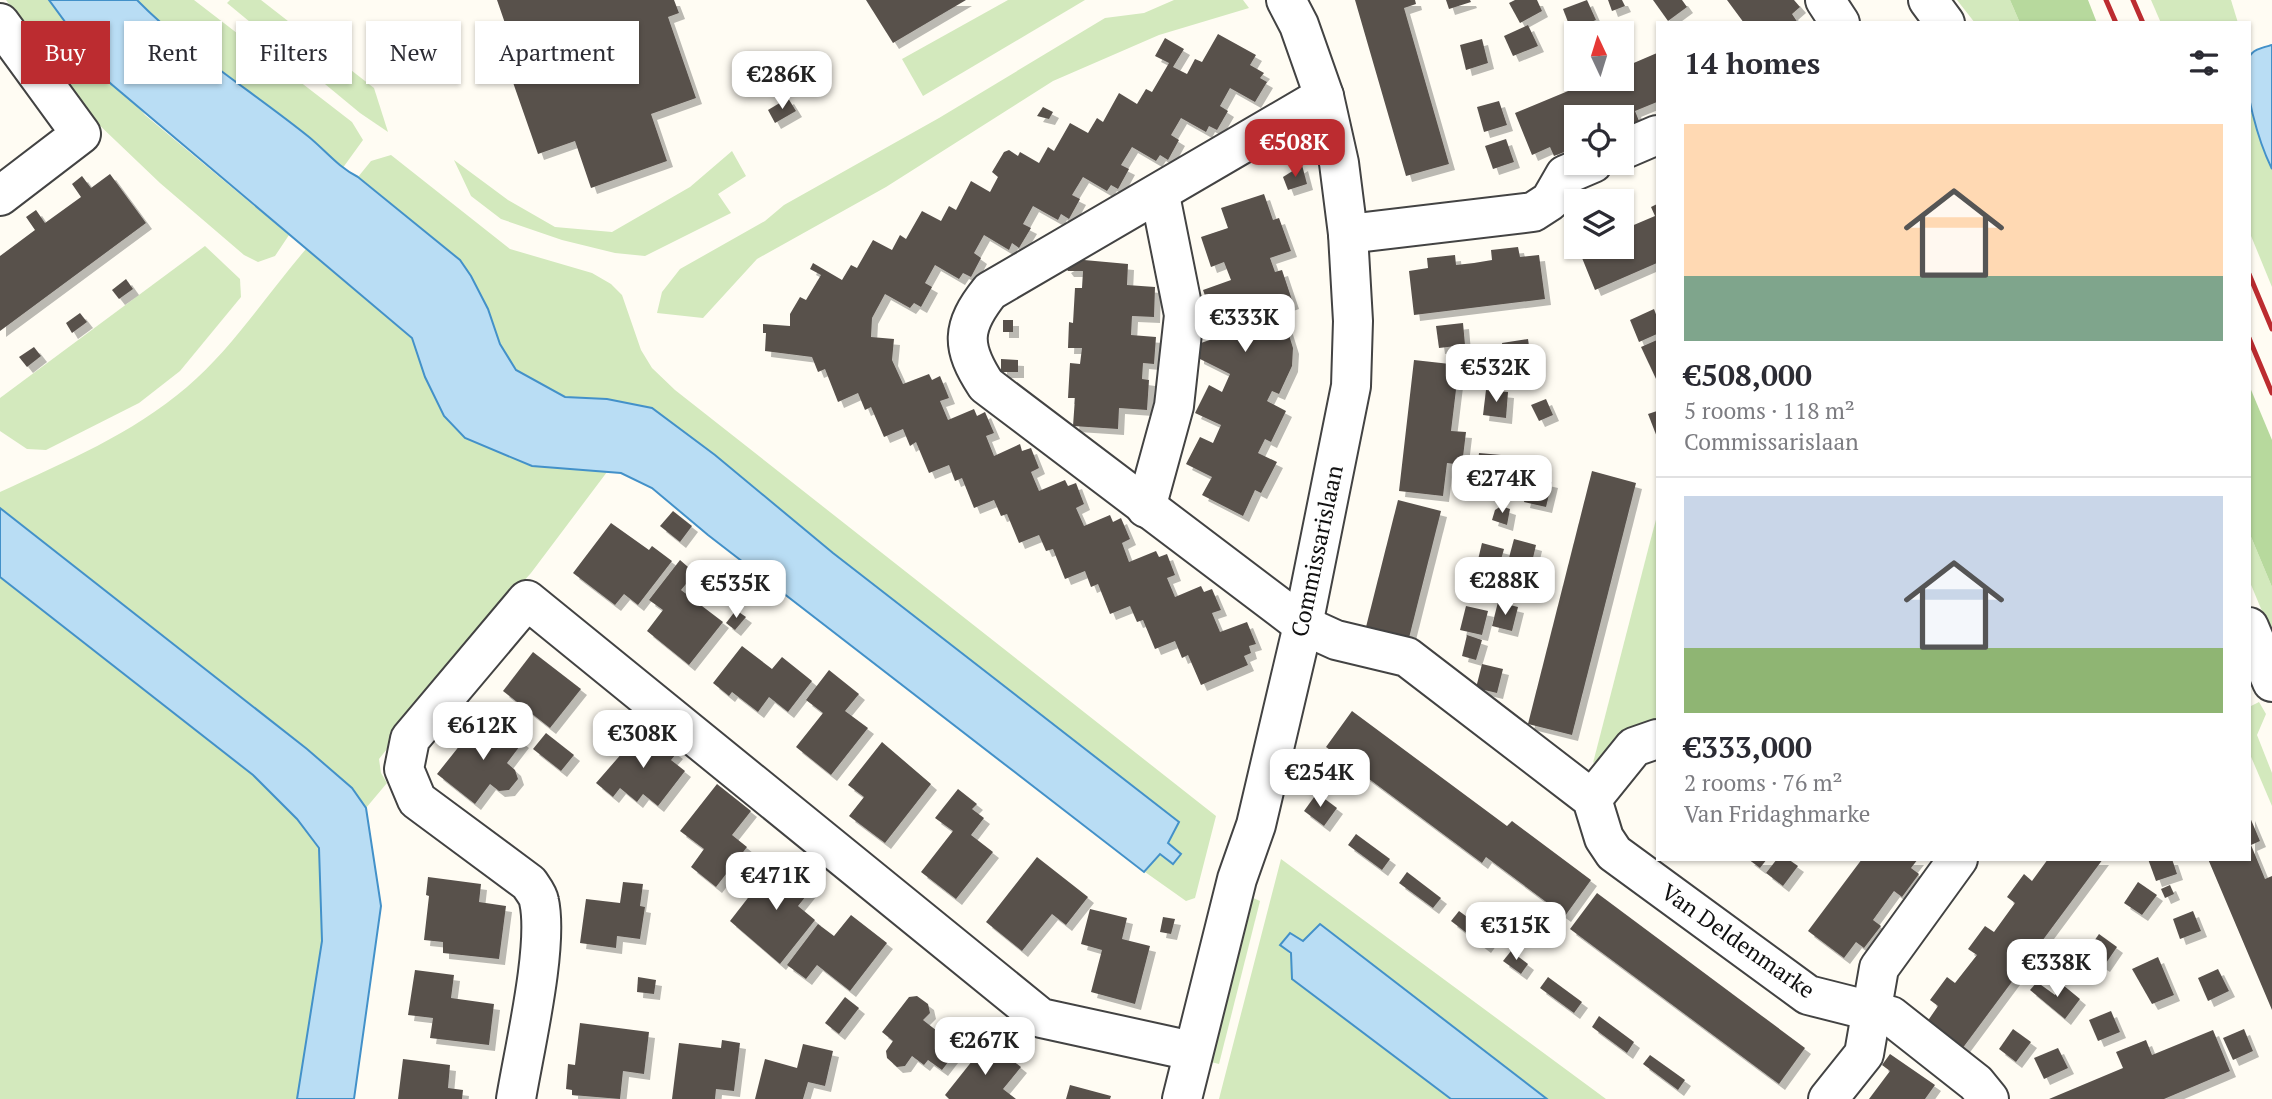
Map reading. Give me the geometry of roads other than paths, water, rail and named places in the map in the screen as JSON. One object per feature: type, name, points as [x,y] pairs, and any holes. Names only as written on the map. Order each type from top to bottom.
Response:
[{"type":"street","name":"Commissarislaan","points":[[1182,1099],[1237,879],[1256,825],[1303,625],[1351,386],[1353,321],[1348,234],[1339,163],[1324,96],[1299,25],[1286,0]]},
{"type":"street","points":[[1825,0],[1839,21]]},
{"type":"street","points":[[1928,0],[1944,21]]},
{"type":"street","points":[[0,23],[81,134],[0,196]]},
{"type":"street","points":[[1324,96],[1160,195],[990,291],[975,310],[966,334],[972,363],[986,385],[1303,625],[1336,640],[1406,657],[1592,799],[1634,747],[1656,739]]},
{"type":"street","points":[[1634,145],[1656,135]]},
{"type":"street","points":[[1348,234],[1532,212],[1550,201],[1565,175]]},
{"type":"street","points":[[1146,508],[1174,407],[1184,315],[1160,195]]},
{"type":"street","points":[[516,1099],[538,960],[542,922],[539,899],[529,883],[416,800],[404,769],[410,738],[527,600],[1041,1018],[1192,1051]]},
{"type":"street","points":[[2251,634],[2262,673]]},
{"type":"street","name":"Van Deldenmarke","points":[[1592,799],[1604,838],[1614,853],[1808,995],[1891,1016],[1976,1083],[1989,1099]]},
{"type":"street","points":[[1828,1099],[1864,1054],[1879,968],[1957,861]]},
{"type":"water","points":[[49,0],[137,0],[159,21],[124,21],[124,84],[222,84],[222,71],[309,137],[338,164],[358,177],[460,260],[488,309],[500,344],[516,370],[565,397],[607,399],[652,408],[715,455],[833,553],[1179,822],[1168,843],[1181,854],[1173,864],[1160,854],[1144,872],[708,535],[652,488],[621,473],[532,466],[465,438],[444,416],[425,377],[412,338],[110,83],[110,21],[64,21]]},
{"type":"water","points":[[2272,45],[2272,169],[2251,106],[2251,55]]},
{"type":"water","points":[[0,508],[307,749],[352,788],[366,808],[381,906],[354,1099],[297,1099],[322,941],[319,848],[297,819],[253,775],[0,577]]},
{"type":"water","points":[[1320,924],[1547,1099],[1451,1099],[1292,979],[1291,953],[1280,945],[1290,933],[1303,941]]},
{"type":"railway","points":[[2106,0],[2115,21]]},
{"type":"railway","points":[[2133,0],[2142,21]]},
{"type":"railway","points":[[2251,279],[2272,329]]},
{"type":"railway","points":[[2251,343],[2272,393]]}]
